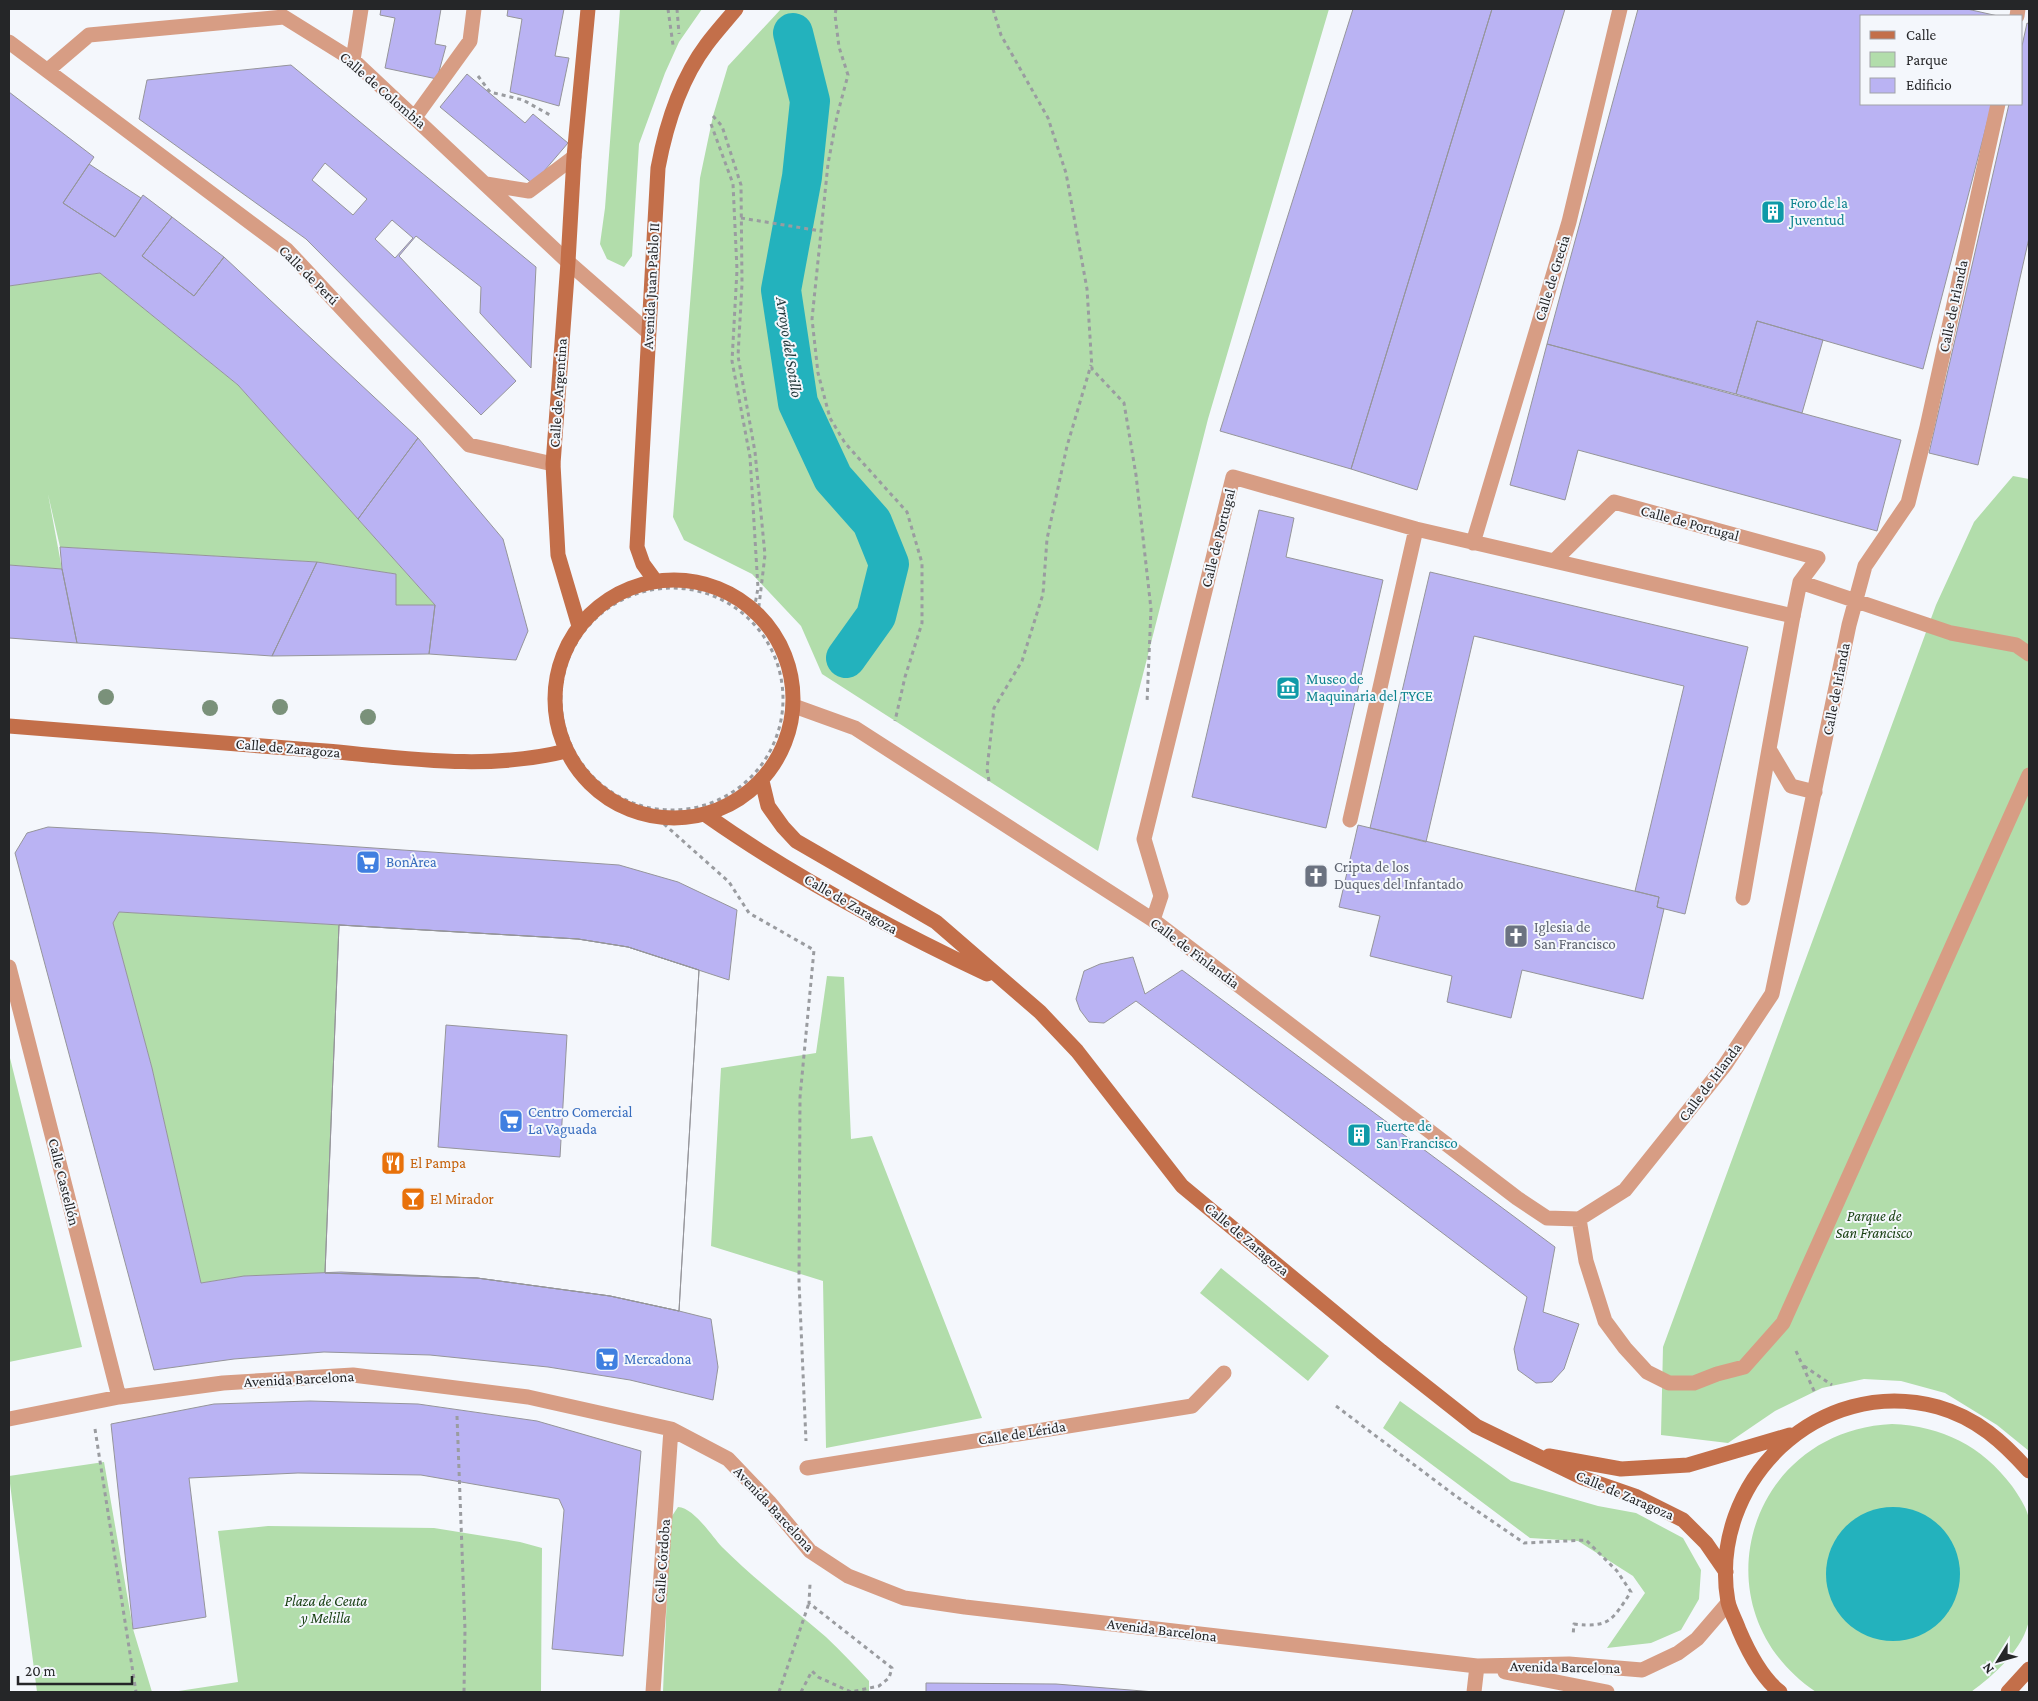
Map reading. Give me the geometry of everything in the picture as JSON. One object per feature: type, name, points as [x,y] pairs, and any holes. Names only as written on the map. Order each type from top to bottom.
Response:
[{"type":"street","points":[[353,60],[361,9]]},
{"type":"street","points":[[415,117],[470,41],[474,9]]},
{"type":"street","name":"Calle de Argentina","points":[[579,626],[558,555],[553,464],[574,157],[588,9]]},
{"type":"street","name":"Avenida Juan Pablo II","points":[[654,579],[643,564],[637,547],[658,168],[662,145],[679,94],[706,45],[736,9]]},
{"type":"street","name":"Calle de Grecia","points":[[1473,544],[1569,222],[1620,9]]},
{"type":"street","name":"Calle de Colombia","points":[[48,70],[89,35],[284,17],[353,60],[568,262],[648,332]]},
{"type":"street","name":"Calle de Perú","points":[[9,42],[288,250],[469,445],[553,464]]},
{"type":"street","name":"Calle de Irlanda","points":[[1579,1219],[1625,1190],[1725,1065],[1772,994],[1849,625],[1865,566],[1908,503],[1927,427],[1998,105]]},
{"type":"street","points":[[486,184],[529,191],[574,157]]},
{"type":"street","name":"Calle de Portugal","points":[[1153,920],[1161,896],[1144,839],[1233,477],[1473,544],[1793,616],[1800,582],[1818,558],[1614,502],[1554,561]]},
{"type":"street","points":[[1350,820],[1416,529]]},
{"type":"street","points":[[654,579],[688,580],[726,591],[753,613],[779,640],[791,672],[794,706],[789,734],[779,759],[762,781],[736,802],[706,815],[673,819],[640,814],[610,801],[585,779],[566,751],[556,720],[555,687],[562,655],[579,626],[598,605],[622,590],[654,579]]},
{"type":"street","points":[[1800,582],[1951,633],[2016,645],[2029,654]]},
{"type":"street","points":[[1743,898],[1793,616]]},
{"type":"street","name":"Calle de Finlandia","points":[[794,706],[855,728],[1153,920],[1517,1198],[1547,1218],[1579,1219]]},
{"type":"street","name":"Calle de Zaragoza","points":[[9,726],[434,760],[508,761],[538,758],[566,751]]},
{"type":"street","points":[[1769,749],[1791,786],[1815,792]]},
{"type":"street","points":[[1579,1219],[1586,1261],[1606,1321],[1625,1348],[1647,1372],[1670,1383],[1694,1383],[1717,1374],[1744,1367],[1783,1323],[2029,774]]},
{"type":"street","name":"Calle de Zaragoza","points":[[762,781],[768,806],[796,841],[936,922],[1040,1012],[1077,1051],[1182,1186],[1381,1350],[1476,1426],[1583,1478],[1635,1496],[1683,1520],[1706,1543],[1726,1572]]},
{"type":"street","name":"Calle de Zaragoza","points":[[706,815],[752,847],[909,937],[1002,981]]},
{"type":"street","name":"Calle Castellón","points":[[9,968],[119,1397]]},
{"type":"street","name":"Calle de Lérida","points":[[807,1468],[1192,1406],[1224,1373]]},
{"type":"street","name":"Avenida Barcelona","points":[[9,1419],[119,1397],[223,1383],[353,1374],[528,1396],[671,1429],[728,1459],[770,1503],[810,1551],[848,1576],[904,1598],[965,1607],[1477,1666],[1569,1664],[1642,1670],[1678,1654],[1697,1640],[1728,1603]]},
{"type":"street","points":[[1780,1692],[1750,1655],[1728,1603],[1726,1572],[1730,1532],[1743,1494],[1765,1461],[1794,1434],[1826,1416],[1861,1405],[1899,1401],[1938,1407],[1974,1422],[2005,1444],[2029,1471]]},
{"type":"street","name":"Calle Córdoba","points":[[653,1692],[671,1429]]},
{"type":"street","name":"Calle de Zaragoza","points":[[1533,1453],[1621,1469],[1688,1465],[1794,1434]]},
{"type":"street","points":[[1474,1692],[1477,1666],[1607,1692]]},
{"type":"street","points":[[2008,1692],[2027,1673]]},
{"type":"street","points":[[2020,1692],[2027,1673]]},
{"type":"path","points":[[668,9],[674,54]]},
{"type":"path","points":[[677,9],[680,40]]},
{"type":"path","points":[[836,9],[834,14],[839,47],[848,75],[837,116],[828,164],[812,318],[818,373],[830,418],[845,443],[907,512],[922,563],[922,623],[886,747]]},
{"type":"path","points":[[993,9],[1001,34],[1048,118],[1066,173],[1087,289],[1092,369],[1124,403],[1136,475],[1151,610],[1147,704]]},
{"type":"path","points":[[461,54],[490,92],[522,100],[577,130]]},
{"type":"path","points":[[713,116],[722,126],[741,185],[742,284],[738,356],[755,452],[765,555],[753,613]]},
{"type":"path","points":[[711,124],[733,184],[737,270],[732,361],[750,457],[758,588],[753,613],[781,675],[783,707],[773,746],[758,772],[733,794],[702,806],[676,811],[646,808],[616,795],[592,774],[573,751],[562,719],[560,694],[568,657],[583,634],[602,612],[625,597],[651,590],[687,590],[696,592],[720,599],[753,613]]},
{"type":"path","points":[[741,218],[821,231]]},
{"type":"path","points":[[994,817],[987,768],[994,708],[1022,661],[1043,594],[1047,539],[1067,446],[1092,362]]},
{"type":"path","points":[[646,808],[729,882],[749,913],[814,950],[800,1096],[799,1282],[807,1468]]},
{"type":"path","points":[[456,1388],[465,1630],[464,1692]]},
{"type":"path","points":[[91,1403],[136,1692]]},
{"type":"path","points":[[1336,1406],[1458,1497],[1524,1543],[1586,1540],[1618,1570],[1631,1592],[1619,1610],[1608,1621],[1594,1626],[1574,1624],[1569,1664]]},
{"type":"path","points":[[779,1692],[809,1603],[810,1551]]},
{"type":"path","points":[[801,1692],[812,1671],[818,1676],[851,1692],[878,1686],[889,1678],[892,1668],[809,1603]]},
{"type":"green space","points":[[620,9],[702,9],[679,42],[665,73],[639,144],[632,256],[624,267],[607,259],[600,244],[605,208]]},
{"type":"green space","points":[[781,9],[1329,9],[1208,419],[1098,851],[822,674],[801,626],[752,574],[684,540],[673,517],[700,178],[713,116],[728,66]]},
{"type":"green space","points":[[100,273],[238,385],[435,605],[396,605],[396,574],[317,562],[60,547],[48,494],[62,569],[9,565],[9,286]]},
{"type":"green space","name":"Parque de San Francisco","points":[[2013,476],[2029,479],[2029,1451],[1997,1425],[1945,1393],[1901,1381],[1864,1379],[1822,1388],[1775,1411],[1728,1443],[1661,1435],[1663,1347],[1936,605],[1974,522]]},
{"type":"green space","points":[[119,912],[339,925],[325,1273],[244,1276],[201,1283],[152,1068],[113,923]]},
{"type":"green space","points":[[827,976],[844,977],[851,1139],[872,1136],[982,1418],[826,1448],[823,1281],[711,1246],[721,1068],[816,1053]]},
{"type":"green space","points":[[9,1054],[82,1347],[9,1362]]},
{"type":"green space","points":[[1221,1268],[1329,1356],[1308,1381],[1200,1293]]},
{"type":"green space","points":[[1400,1401],[1511,1481],[1598,1506],[1636,1513],[1683,1538],[1701,1570],[1699,1599],[1681,1630],[1651,1643],[1607,1648],[1645,1593],[1633,1576],[1578,1541],[1530,1538],[1383,1428]]},
{"type":"green space","points":[[1892,1424],[1928,1429],[1944,1434],[1974,1449],[1988,1460],[2012,1486],[2027,1511],[2030,1532],[2030,1607],[2026,1630],[2015,1651],[1998,1670],[1971,1692],[1816,1692],[1779,1658],[1756,1617],[1748,1573],[1754,1530],[1772,1491],[1802,1457],[1842,1434]]},
{"type":"green space","points":[[104,1462],[133,1629],[152,1692],[37,1692],[9,1476]]},
{"type":"green space","points":[[678,1507],[696,1517],[734,1559],[832,1642],[869,1681],[869,1692],[663,1692],[670,1519]]},
{"type":"green space","name":"Plaza de Ceuta y Melilla","points":[[268,1526],[434,1528],[520,1542],[542,1548],[541,1692],[172,1692],[238,1682],[218,1531]]},
{"type":"water","points":[[1893,1507],[1919,1512],[1930,1518],[1940,1527],[1949,1537],[1955,1548],[1960,1574],[1955,1600],[1949,1611],[1940,1621],[1930,1630],[1919,1636],[1893,1641],[1867,1636],[1856,1630],[1846,1621],[1837,1611],[1831,1600],[1826,1574],[1831,1548],[1837,1537],[1846,1527],[1856,1518],[1867,1512]]},
{"type":"building","points":[[381,9],[441,9],[435,44],[446,46],[437,79],[385,68],[395,18],[380,15]]},
{"type":"building","points":[[508,9],[564,9],[555,56],[569,58],[559,106],[510,92],[522,19],[507,16]]},
{"type":"building","points":[[1353,9],[1492,9],[1351,469],[1220,431]]},
{"type":"building","points":[[1492,9],[1565,9],[1417,490],[1351,469]]},
{"type":"building","name":"Foro de la Juventud","points":[[1638,9],[1967,9],[1994,15],[1860,15],[1860,105],[1992,105],[1923,369],[1757,321],[1736,394],[1547,344]]},
{"type":"building","points":[[2027,23],[2029,24],[2029,238],[1978,465],[1929,453],[2009,105],[2023,105],[2023,41]]},
{"type":"building","points":[[291,65],[536,267],[531,368],[480,313],[481,287],[416,236],[399,256],[516,381],[481,415],[306,239],[139,119],[147,80]],"holes":[[[325,163],[367,199],[353,215],[312,180]],[[392,220],[413,238],[395,258],[375,239]]]},
{"type":"building","points":[[467,74],[525,123],[533,114],[568,143],[533,184],[440,107]]},
{"type":"building","points":[[9,92],[94,157],[63,203],[115,237],[143,195],[172,217],[142,256],[194,296],[224,257],[418,438],[358,519],[238,385],[100,273],[9,286]]},
{"type":"building","points":[[89,164],[141,198],[115,237],[63,203]]},
{"type":"building","points":[[172,217],[224,257],[194,296],[142,256]]},
{"type":"building","points":[[1757,321],[1823,340],[1802,413],[1736,394]]},
{"type":"building","points":[[1547,344],[1901,440],[1877,531],[1578,450],[1565,500],[1510,485]]},
{"type":"building","points":[[418,438],[503,539],[528,631],[516,660],[429,654],[435,605],[358,519]]},
{"type":"building","name":"Museo de Maquinaria del TYCE","points":[[1259,510],[1294,518],[1286,557],[1383,580],[1326,828],[1192,797]]},
{"type":"building","points":[[60,547],[317,562],[272,656],[77,643],[62,569]]},
{"type":"building","points":[[317,562],[396,574],[396,605],[435,605],[429,654],[272,656]]},
{"type":"building","points":[[9,565],[62,569],[77,643],[9,638]]},
{"type":"building","points":[[1430,572],[1748,647],[1685,914],[1657,907],[1659,897],[1635,891],[1684,686],[1474,636],[1426,842],[1370,828]]},
{"type":"building","name":"Iglesia de San Francisco","points":[[1358,825],[1659,897],[1657,907],[1664,909],[1643,999],[1522,970],[1511,1018],[1447,1002],[1452,976],[1370,956],[1380,916],[1339,907]]},
{"type":"building","points":[[48,827],[619,865],[678,882],[737,910],[729,980],[628,947],[578,939],[119,912],[113,923],[152,1068],[201,1283],[244,1276],[341,1272],[477,1278],[610,1296],[679,1311],[711,1319],[718,1367],[713,1400],[630,1380],[548,1367],[430,1355],[324,1352],[234,1359],[154,1370],[15,853],[27,833]]},
{"type":"building","name":"Centro Comercial La Vaguada","points":[[339,925],[578,939],[628,947],[699,970],[679,1311],[610,1296],[477,1278],[325,1273]],"holes":[[[446,1025],[567,1035],[560,1157],[438,1147]]]},
{"type":"building","name":"Centro Comercial La Vaguada","points":[[339,925],[578,939],[628,947],[699,970],[679,1311],[610,1296],[477,1278],[325,1273]]},
{"type":"building","name":"Fuerte de San Francisco","points":[[1133,957],[1145,994],[1182,970],[1555,1247],[1543,1312],[1579,1324],[1564,1369],[1552,1382],[1536,1383],[1518,1370],[1514,1349],[1527,1297],[1136,1001],[1104,1023],[1089,1022],[1080,1010],[1076,999],[1084,971],[1100,964]]},
{"type":"building","points":[[310,1401],[418,1404],[537,1421],[641,1451],[623,1656],[552,1649],[564,1510],[559,1499],[421,1475],[298,1473],[189,1478],[206,1617],[133,1629],[111,1424],[214,1404]]},
{"type":"building","points":[[926,1683],[1056,1684],[1155,1692],[926,1692]]},
{"type":"waterway","name":"Arroyo del Sotillo","points":[[793,33],[810,101],[802,177],[781,290],[798,403],[833,478],[872,522],[889,564],[876,616],[846,658]]},
{"type":"place","name":"Foro de la Juventud","points":[[1773,212]]},
{"type":"place","name":"Museo de Maquinaria del TYCE","points":[[1288,688]]},
{"type":"place","name":"BonÀrea","points":[[368,862]]},
{"type":"place","name":"Cripta de los Duques del Infantado","points":[[1316,876]]},
{"type":"place","name":"Iglesia de San Francisco","points":[[1516,936]]},
{"type":"place","name":"Centro Comercial La Vaguada","points":[[511,1121]]},
{"type":"place","name":"Fuerte de San Francisco","points":[[1359,1135]]},
{"type":"place","name":"El Pampa","points":[[393,1163]]},
{"type":"place","name":"El Mirador","points":[[413,1199]]},
{"type":"place","name":"Mercadona","points":[[607,1359]]}]
